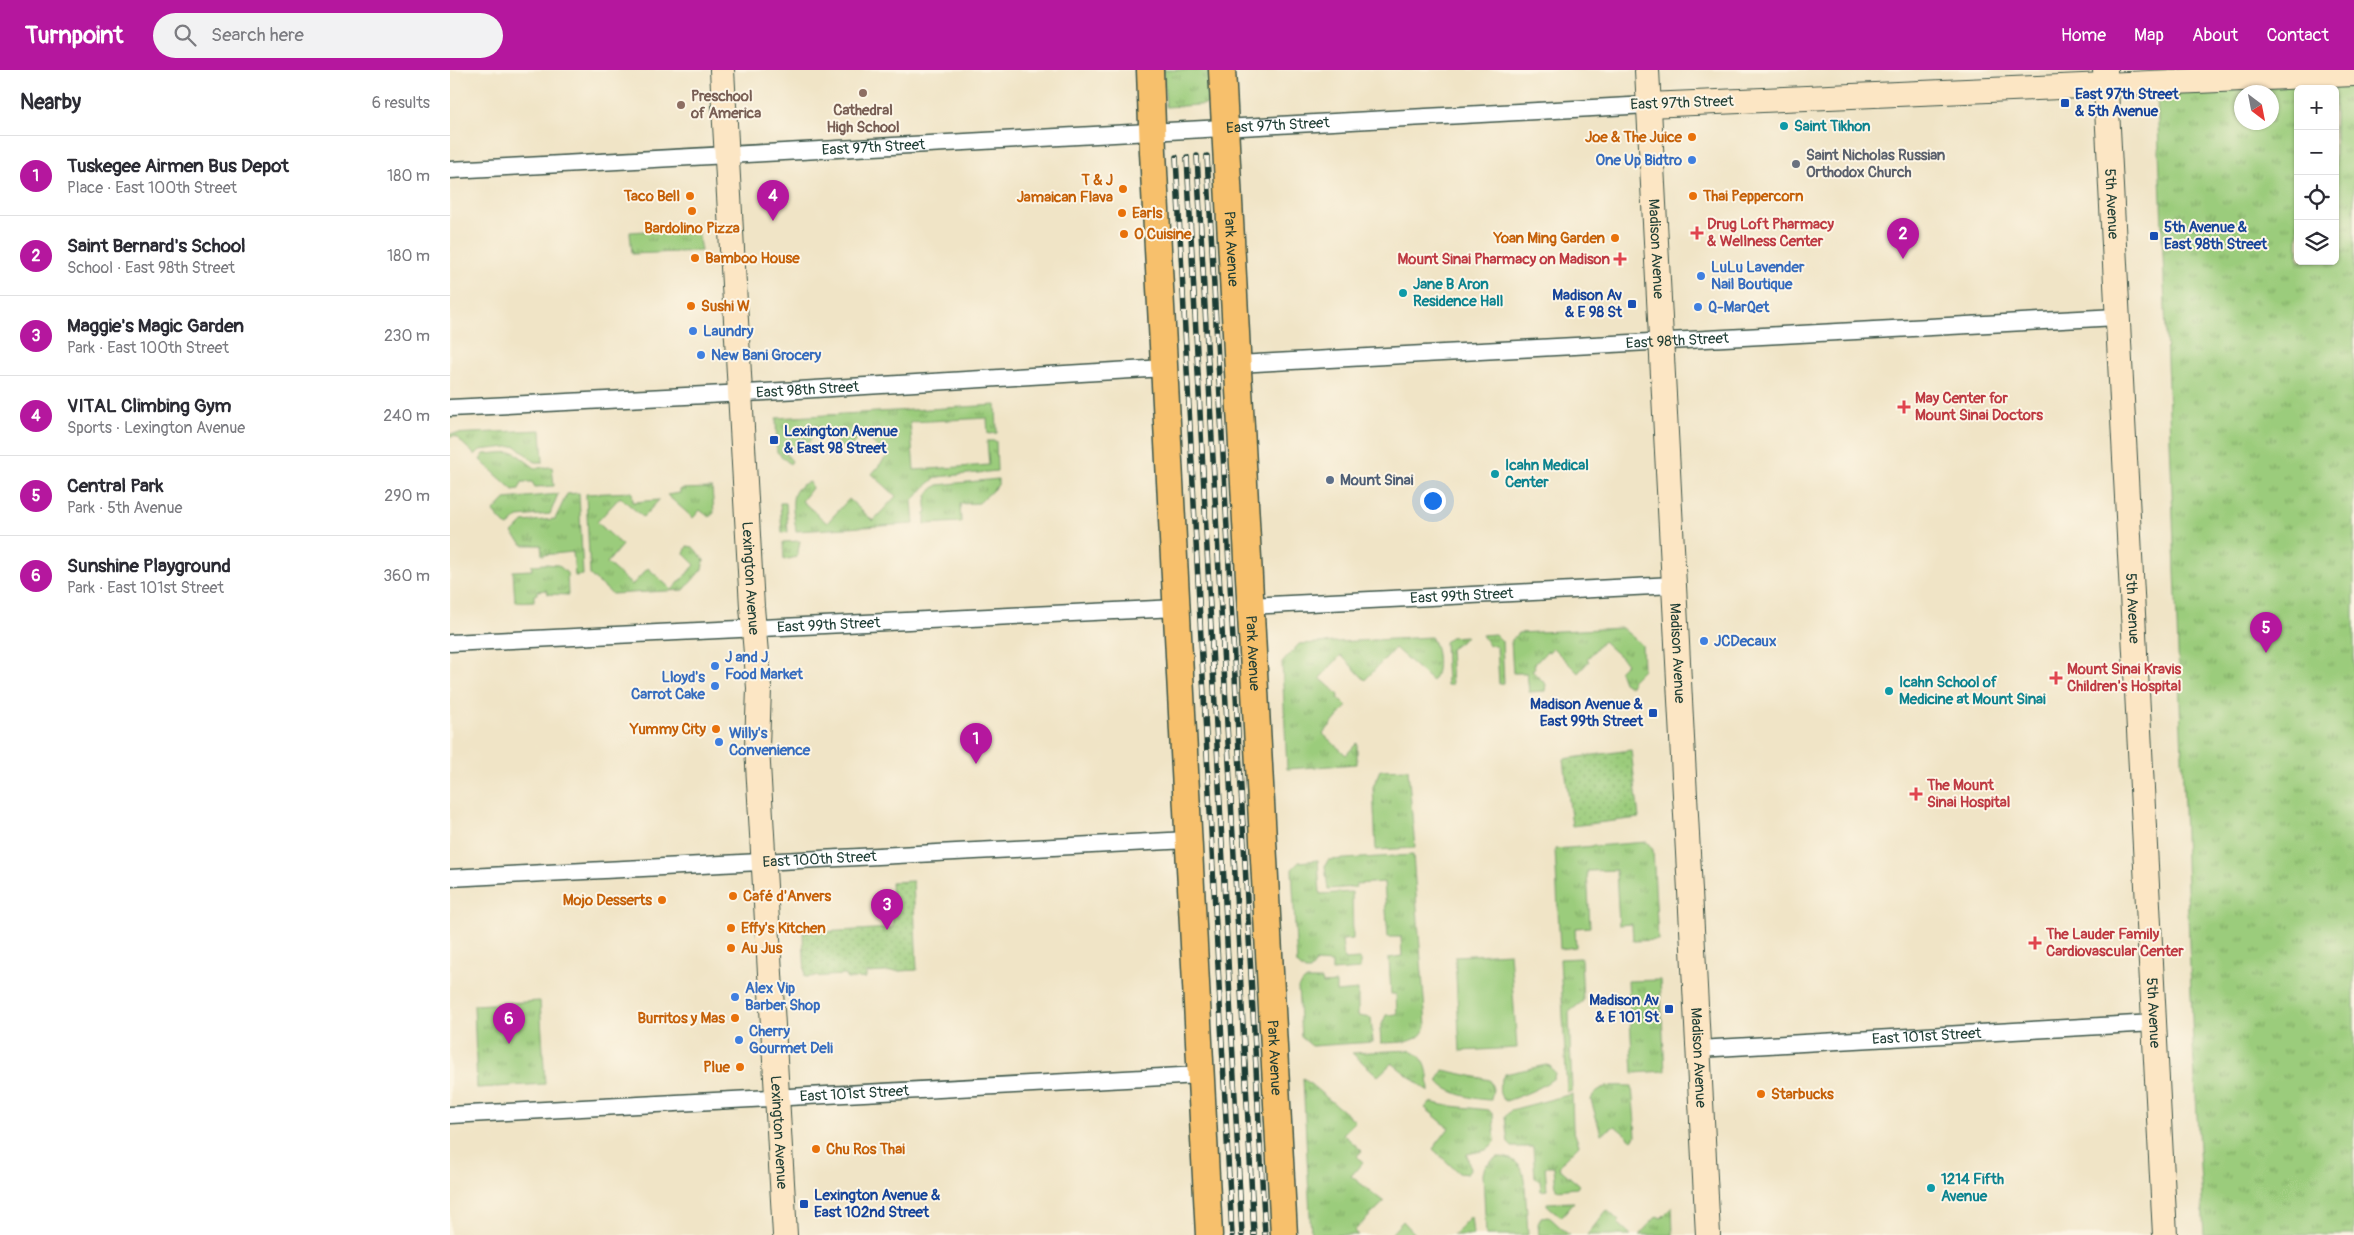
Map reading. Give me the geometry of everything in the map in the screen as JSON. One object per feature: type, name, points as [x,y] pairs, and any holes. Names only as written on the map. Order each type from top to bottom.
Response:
[{"type":"main road","name":"Lexington Avenue","points":[[722,70],[750,573],[759,688],[757,747],[785,1235]]},
{"type":"main road","points":[[1150,70],[1209,1235]]},
{"type":"main road","name":"Park Avenue","points":[[1222,70],[1284,1235]]},
{"type":"main road","name":"Madison Avenue","points":[[1647,70],[1708,1235]]},
{"type":"main road","name":"East 97th Street","points":[[1648,105],[2105,77],[2354,74]]},
{"type":"main road","name":"5th Avenue","points":[[2105,77],[2165,1235]]},
{"type":"street","name":"East 97th Street","points":[[450,170],[1648,105]]},
{"type":"street","name":"East 98th Street","points":[[1238,364],[2117,317]]},
{"type":"street","name":"East 98th Street","points":[[450,408],[1165,368]]},
{"type":"street","name":"East 99th Street","points":[[1250,606],[1674,585]]},
{"type":"street","name":"East 99th Street","points":[[450,643],[1177,608]]},
{"type":"street","name":"East 100th Street","points":[[450,878],[1188,840]]},
{"type":"street","name":"East 101st Street","points":[[1698,1048],[2154,1023]]},
{"type":"street","name":"East 101st Street","points":[[450,1115],[1200,1075]]},
{"type":"green space","points":[[1163,70],[1212,70],[1214,104],[1166,107]]},
{"type":"green space","points":[[2156,70],[2354,70],[2354,1235],[2204,1235],[2193,1046]]},
{"type":"green space","points":[[697,228],[701,251],[632,254],[630,232]]},
{"type":"green space","points":[[996,405],[997,433],[988,434],[987,418],[910,422],[914,470],[989,465],[987,441],[996,441],[997,471],[938,477],[929,483],[912,501],[914,524],[796,531],[793,508],[794,495],[797,489],[810,482],[812,488],[802,501],[827,523],[849,499],[873,521],[896,496],[872,474],[887,456],[863,433],[846,451],[821,428],[799,453],[791,448],[786,454],[792,461],[790,464],[777,452],[776,418]]},
{"type":"green space","points":[[541,430],[543,462],[535,462],[516,446],[480,450],[475,455],[455,436],[450,437],[450,434]]},
{"type":"green space","points":[[514,452],[535,468],[552,467],[554,486],[535,487],[532,482],[522,482],[519,489],[513,490],[480,460],[484,454]]},
{"type":"green space","points":[[998,479],[998,485],[979,503],[960,504],[961,522],[925,524],[925,514],[927,513],[926,498],[930,491],[938,485]]},
{"type":"green space","points":[[712,488],[714,513],[709,517],[700,510],[693,518],[667,495],[680,493],[680,489]]},
{"type":"green space","points":[[632,492],[633,502],[659,500],[643,517],[620,497],[597,522],[622,545],[607,563],[632,585],[648,568],[672,590],[695,565],[684,554],[687,546],[693,547],[704,560],[702,569],[684,590],[612,594],[590,575],[586,494]]},
{"type":"green space","points":[[579,493],[583,575],[575,576],[573,552],[542,555],[541,545],[523,545],[512,533],[523,522],[555,519],[567,494]]},
{"type":"green space","points":[[558,494],[550,514],[518,517],[507,527],[493,512],[505,499]]},
{"type":"green space","points":[[780,503],[786,503],[788,532],[782,533]]},
{"type":"green space","points":[[800,541],[797,557],[784,560],[783,542]]},
{"type":"green space","points":[[532,565],[558,565],[567,573],[568,595],[548,594],[547,590],[537,591],[537,594],[534,595],[534,601],[515,602],[513,571],[532,570]]},
{"type":"green space","points":[[1622,628],[1642,645],[1643,669],[1631,681],[1633,683],[1630,686],[1623,682],[1619,671],[1627,663],[1603,641],[1587,659],[1589,661],[1578,673],[1553,648],[1549,652],[1547,651],[1534,665],[1535,667],[1532,671],[1546,684],[1545,691],[1529,692],[1527,673],[1513,673],[1511,641],[1518,633]]},
{"type":"green space","points":[[1495,634],[1502,641],[1504,683],[1499,684],[1497,647],[1488,644],[1482,635]]},
{"type":"green space","points":[[1466,636],[1461,642],[1450,649],[1452,685],[1447,685],[1445,642],[1450,637]]},
{"type":"green space","points":[[1431,637],[1438,659],[1437,672],[1432,681],[1395,648],[1365,680],[1341,655],[1320,678],[1339,695],[1338,698],[1347,706],[1323,734],[1346,755],[1357,743],[1357,764],[1287,769],[1282,663],[1299,644]]},
{"type":"green space","points":[[1631,750],[1639,818],[1572,826],[1564,759]]},
{"type":"green space","points":[[1408,769],[1415,848],[1376,850],[1373,787],[1380,770]]},
{"type":"green space","points":[[1647,842],[1653,850],[1658,940],[1633,941],[1632,924],[1619,925],[1616,870],[1587,871],[1590,927],[1575,928],[1576,947],[1560,949],[1555,849]]},
{"type":"green space","points":[[1413,855],[1426,1026],[1419,1037],[1414,1039],[1381,1043],[1380,1029],[1386,1015],[1397,1014],[1396,994],[1391,994],[1389,958],[1402,956],[1401,937],[1388,937],[1384,882],[1328,889],[1325,866],[1328,860]]},
{"type":"green space","points":[[1318,860],[1320,894],[1352,892],[1353,939],[1342,940],[1344,960],[1360,959],[1360,969],[1332,971],[1332,963],[1316,962],[1310,971],[1305,971],[1297,964],[1292,869],[1299,862]]},
{"type":"green space","points":[[913,881],[917,970],[866,973],[866,978],[847,979],[846,975],[805,977],[803,933],[893,928],[891,882]]},
{"type":"green space","points":[[1510,953],[1517,1048],[1460,1051],[1455,956]]},
{"type":"green space","points":[[1581,958],[1583,1001],[1569,1012],[1572,1091],[1567,1092],[1560,959]]},
{"type":"green space","points":[[1305,980],[1322,980],[1323,984],[1336,983],[1336,992],[1358,990],[1358,1016],[1371,1018],[1373,1042],[1312,1046],[1301,1037],[1298,987]]},
{"type":"green space","points":[[1660,980],[1665,1071],[1633,1073],[1628,981]]},
{"type":"green space","points":[[540,1001],[545,1084],[477,1088],[474,1005]]},
{"type":"green space","points":[[1409,1050],[1416,1053],[1424,1062],[1428,1072],[1429,1092],[1392,1063],[1378,1076],[1352,1053]]},
{"type":"green space","points":[[1546,1065],[1550,1066],[1555,1073],[1554,1078],[1525,1094],[1506,1101],[1503,1099],[1500,1088],[1501,1080],[1505,1074]]},
{"type":"green space","points":[[1443,1070],[1490,1080],[1493,1089],[1491,1100],[1470,1097],[1447,1089],[1438,1080]]},
{"type":"green space","points":[[1303,1078],[1355,1121],[1343,1134],[1362,1151],[1357,1156],[1363,1162],[1351,1176],[1384,1202],[1354,1231],[1358,1235],[1311,1235]]},
{"type":"green space","points":[[1632,1086],[1636,1136],[1632,1140],[1615,1126],[1601,1134],[1591,1100],[1594,1095],[1603,1088]]},
{"type":"green space","points":[[1572,1094],[1573,1129],[1579,1145],[1561,1163],[1559,1168],[1579,1185],[1577,1188],[1556,1190],[1554,1167],[1545,1167],[1547,1190],[1541,1191],[1540,1180],[1535,1178],[1533,1147],[1512,1147],[1508,1143],[1505,1117],[1511,1110]]},
{"type":"green space","points":[[1430,1102],[1489,1110],[1493,1115],[1495,1142],[1486,1150],[1467,1154],[1470,1170],[1467,1174],[1459,1173],[1433,1149],[1449,1128],[1425,1108]]},
{"type":"green space","points":[[1497,1157],[1504,1157],[1516,1162],[1523,1173],[1528,1235],[1486,1235],[1483,1174],[1485,1166]]},
{"type":"green space","points":[[1574,1202],[1561,1217],[1547,1205],[1547,1203]]},
{"type":"green space","points":[[1672,1207],[1673,1235],[1639,1235],[1657,1216],[1661,1218]]},
{"type":"green space","points":[[1607,1210],[1619,1221],[1618,1223],[1631,1235],[1587,1235]]},
{"type":"green space","points":[[1471,1216],[1473,1235],[1453,1235]]},
{"type":"green space","points":[[1548,1216],[1569,1235],[1539,1235],[1538,1224],[1541,1217]]},
{"type":"green space","points":[[1403,1221],[1416,1235],[1393,1235],[1392,1233]]},
{"type":"railway","points":[[1197,156],[1254,1235]]},
{"type":"railway","points":[[1207,156],[1265,1235]]},
{"type":"railway","points":[[1176,157],[1232,1235]]},
{"type":"railway","points":[[1187,157],[1242,1235]]},
{"type":"place","name":"Cathedral High School","points":[[863,93]]},
{"type":"place","name":"East 97th Street & 5th Avenue","points":[[2065,103]]},
{"type":"place","name":"Preschool of America","points":[[681,105]]},
{"type":"place","name":"Saint Tikhon","points":[[1784,126]]},
{"type":"place","name":"Joe & The Juice","points":[[1692,137]]},
{"type":"place","name":"One Up Bidtro","points":[[1692,160]]},
{"type":"place","name":"Saint Nicholas Russian Orthodox Church","points":[[1796,164]]},
{"type":"place","name":"T & J Jamaican Flava","points":[[1123,189]]},
{"type":"place","name":"Taco Bell","points":[[690,196]]},
{"type":"place","name":"Thai Peppercorn","points":[[1693,196]]},
{"type":"place","name":"Bardolino Pizza","points":[[692,211]]},
{"type":"place","name":"Earls","points":[[1122,213]]},
{"type":"place","name":"VITAL Climbing Gym","points":[[773,221]]},
{"type":"place","name":"Drug Loft Pharmacy & Wellness Center","points":[[1697,233]]},
{"type":"place","name":"O Cuisine","points":[[1124,234]]},
{"type":"place","name":"5th Avenue & East 98th Street","points":[[2154,236]]},
{"type":"place","name":"Yoan Ming Garden","points":[[1615,238]]},
{"type":"place","name":"Bamboo House","points":[[695,258]]},
{"type":"place","name":"Mount Sinai Pharmacy on Madison","points":[[1620,259]]},
{"type":"place","name":"Saint Bernard's School","points":[[1903,259]]},
{"type":"place","name":"LuLu Lavender Nail Boutique","points":[[1701,276]]},
{"type":"place","name":"Jane B Aron Residence Hall","points":[[1403,293]]},
{"type":"place","name":"Madison Av & E 98 St","points":[[1632,304]]},
{"type":"place","name":"Sushi W","points":[[691,306]]},
{"type":"place","name":"Q-MarQet","points":[[1698,307]]},
{"type":"place","name":"Laundry","points":[[693,331]]},
{"type":"place","name":"New Bani Grocery","points":[[701,355]]},
{"type":"place","name":"May Center for Mount Sinai Doctors","points":[[1904,407]]},
{"type":"place","name":"Lexington Avenue & East 98 Street","points":[[774,440]]},
{"type":"place","name":"Icahn Medical Center","points":[[1495,474]]},
{"type":"place","name":"Mount Sinai","points":[[1330,480]]},
{"type":"place","name":"JCDecaux","points":[[1704,641]]},
{"type":"place","name":"Central Park","points":[[2266,653]]},
{"type":"place","name":"J and J Food Market","points":[[715,666]]},
{"type":"place","name":"Mount Sinai Kravis Children's Hospital","points":[[2056,678]]},
{"type":"place","name":"Lloyd's Carrot Cake","points":[[715,686]]},
{"type":"place","name":"Icahn School of Medicine at Mount Sinai","points":[[1889,691]]},
{"type":"place","name":"Madison Avenue & East 99th Street","points":[[1653,713]]},
{"type":"place","name":"Yummy City","points":[[716,729]]},
{"type":"place","name":"Willy's Convenience","points":[[719,742]]},
{"type":"place","name":"Tuskegee Airmen Bus Depot","points":[[976,764]]},
{"type":"place","name":"The Mount Sinai Hospital","points":[[1916,794]]},
{"type":"place","name":"Café d'Anvers","points":[[733,896]]},
{"type":"place","name":"Mojo Desserts","points":[[662,900]]},
{"type":"place","name":"Effy's Kitchen","points":[[731,928]]},
{"type":"place","name":"Maggie's Magic Garden","points":[[887,930]]},
{"type":"place","name":"The Lauder Family Cardiovascular Center","points":[[2035,943]]},
{"type":"place","name":"Au Jus","points":[[731,948]]},
{"type":"place","name":"Alex Vip Barber Shop","points":[[735,997]]},
{"type":"place","name":"Madison Av & E 101 St","points":[[1669,1009]]},
{"type":"place","name":"Burritos y Mas","points":[[735,1018]]},
{"type":"place","name":"Cherry Gourmet Deli","points":[[739,1040]]},
{"type":"place","name":"Sunshine Playground","points":[[509,1044]]},
{"type":"place","name":"Plue","points":[[740,1067]]},
{"type":"place","name":"Starbucks","points":[[1761,1094]]},
{"type":"place","name":"Chu Ros Thai","points":[[816,1149]]},
{"type":"place","name":"1214 Fifth Avenue","points":[[1931,1188]]},
{"type":"place","name":"Lexington Avenue & East 102nd Street","points":[[804,1204]]}]
